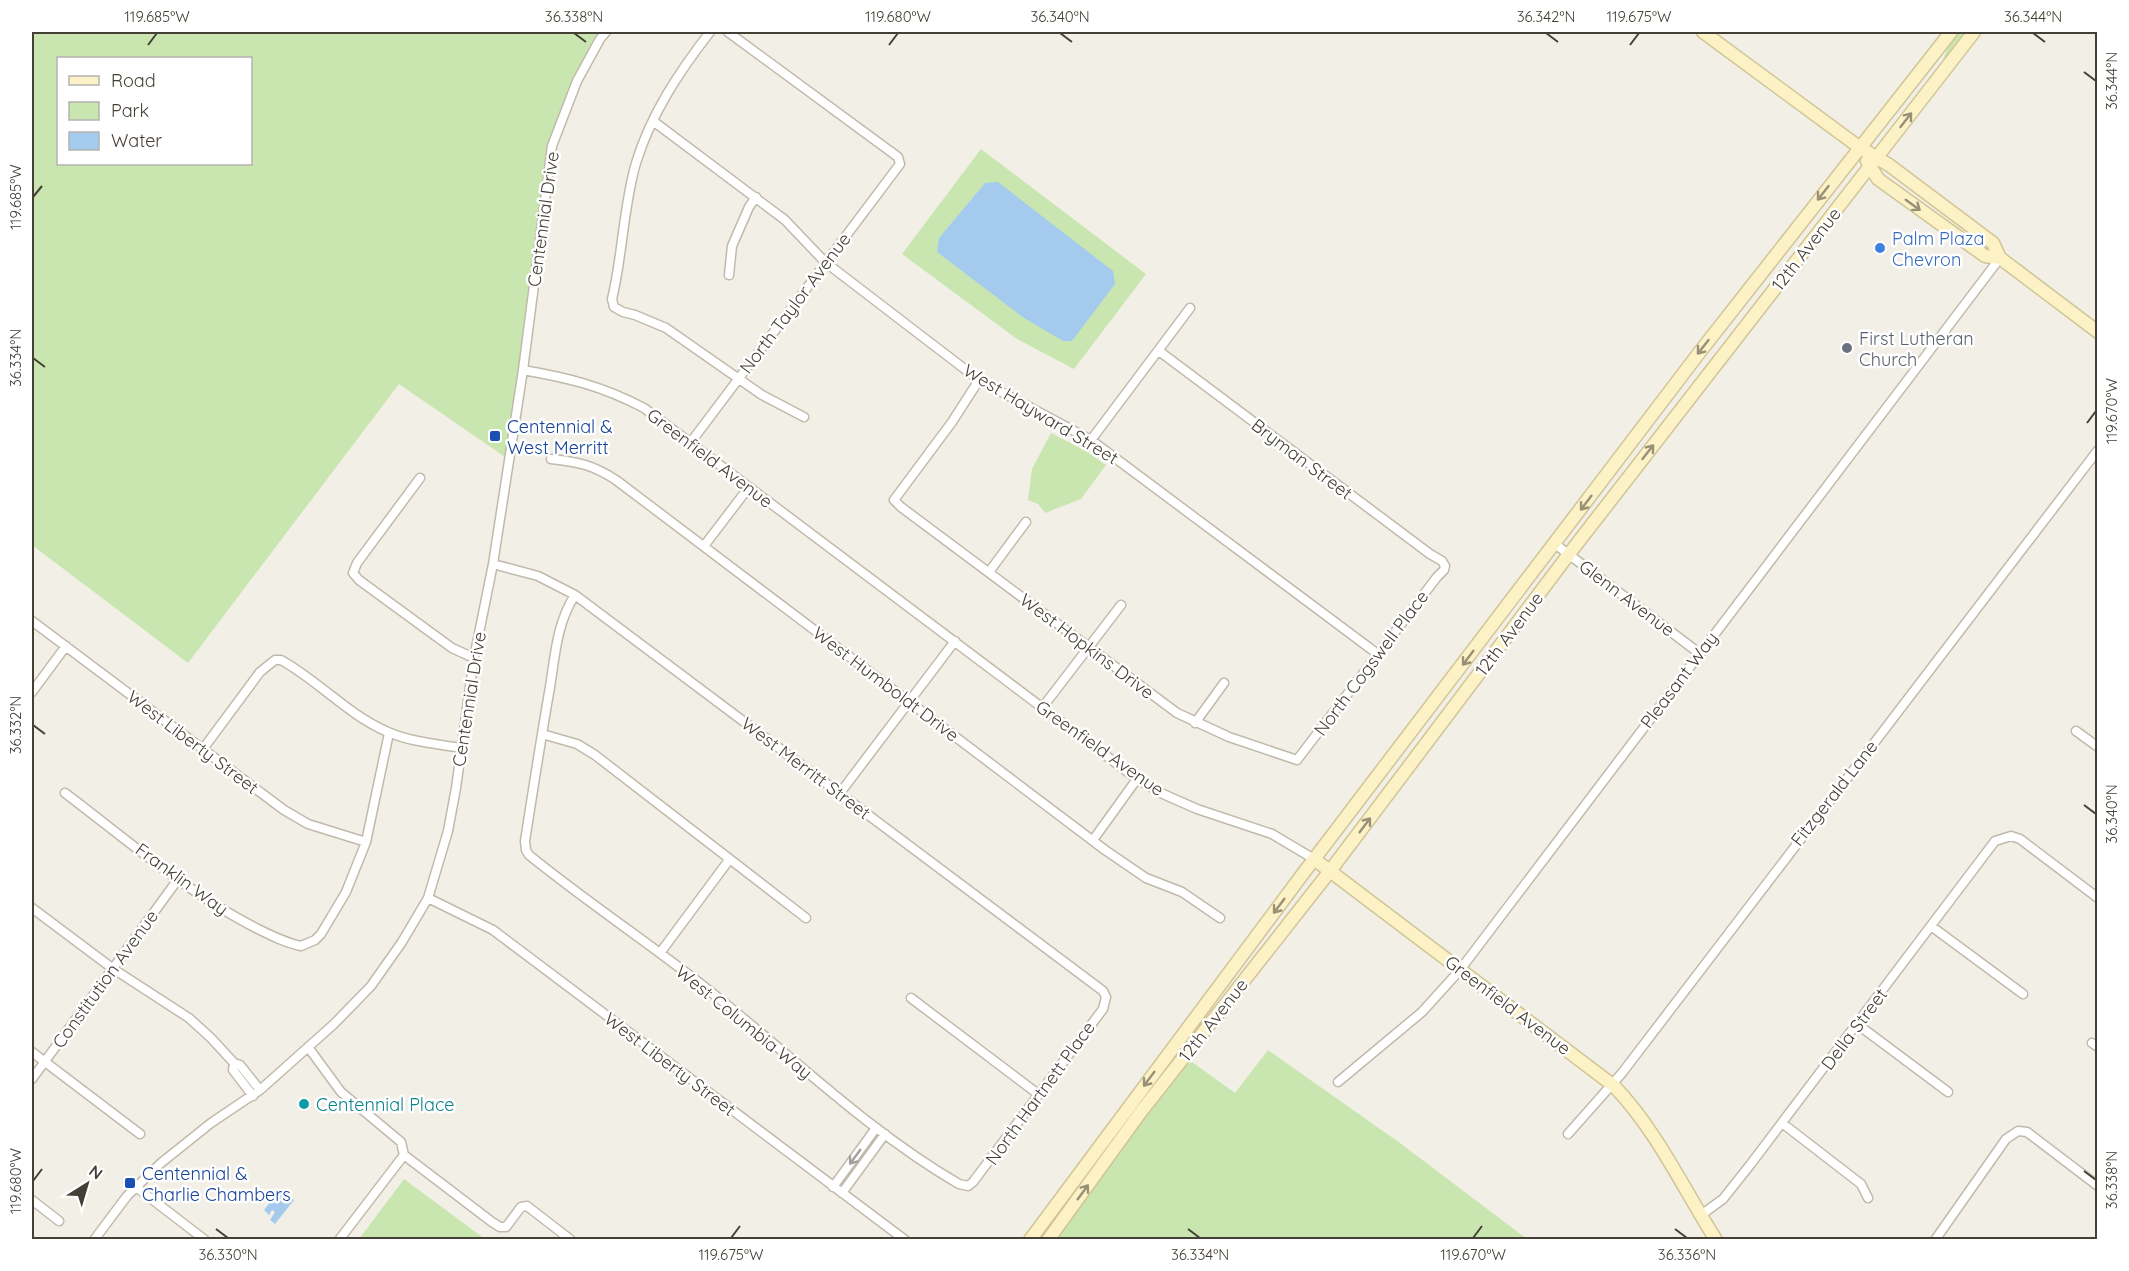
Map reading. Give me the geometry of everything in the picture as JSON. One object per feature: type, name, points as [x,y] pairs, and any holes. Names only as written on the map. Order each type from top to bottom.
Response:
[{"type":"main road","points":[[1703,32],[1859,147],[1874,162],[1993,243],[2000,258],[2097,332]]},
{"type":"main road","name":"12th Avenue","points":[[1030,1239],[1314,859],[1699,353],[1951,32]]},
{"type":"main road","name":"12th Avenue","points":[[1048,1239],[1140,1113],[1330,871],[1569,554],[1974,32]]},
{"type":"main road","points":[[1874,162],[1878,179],[1985,256],[2000,258]]},
{"type":"main road","name":"Greenfield Avenue","points":[[1314,859],[1611,1084],[1626,1099],[1656,1139],[1716,1239]]},
{"type":"street","name":"Centennial Drive","points":[[94,1239],[136,1187],[189,1139],[256,1093],[371,986],[402,942],[428,898],[448,831],[474,658],[493,564],[523,370],[552,146],[577,81],[606,32]]},
{"type":"street","points":[[710,32],[671,84],[636,163],[612,299],[614,307],[666,328],[776,404],[804,417]]},
{"type":"street","name":"North Taylor Avenue","points":[[691,442],[900,164],[898,157],[728,32]]},
{"type":"street","name":"West Hayward Street","points":[[653,121],[785,220],[825,262],[979,380],[1091,440],[1379,655]]},
{"type":"street","points":[[729,275],[732,246],[749,207],[756,197]]},
{"type":"street","name":"Pleasant Way","points":[[1338,1082],[1422,1012],[1460,970],[2000,258]]},
{"type":"street","points":[[1091,440],[1190,308]]},
{"type":"street","name":"Bryman Street","points":[[1159,351],[1442,561],[1445,566]]},
{"type":"street","name":"Greenfield Avenue","points":[[523,370],[567,378],[614,393],[644,408],[1137,779],[1197,809],[1272,834],[1314,859]]},
{"type":"street","name":"West Hopkins Drive","points":[[979,380],[952,422],[894,500],[1177,713],[1195,723],[1297,760]]},
{"type":"street","name":"Fitzgerald Lane","points":[[1568,1134],[1645,1043],[2097,450]]},
{"type":"street","name":"West Humboldt Drive","points":[[551,459],[583,462],[599,468],[1093,840],[1146,878],[1182,892],[1220,918]]},
{"type":"street","points":[[420,478],[357,562],[353,573],[359,580],[452,648],[474,658]]},
{"type":"street","points":[[704,546],[749,487]]},
{"type":"street","points":[[989,572],[1026,522]]},
{"type":"street","name":"Glenn Avenue","points":[[1555,544],[1699,653]]},
{"type":"street","name":"West Merritt Street","points":[[493,564],[538,576],[575,595],[1098,985],[1106,997]]},
{"type":"street","name":"North Cogswell Place","points":[[1297,760],[1445,566]]},
{"type":"street","points":[[575,595],[568,606],[560,628],[542,734],[577,744],[595,755],[806,918]]},
{"type":"street","points":[[1042,708],[1121,605]]},
{"type":"street","name":"West Liberty Street","points":[[32,621],[284,810],[308,824],[366,842]]},
{"type":"street","points":[[840,793],[954,641]]},
{"type":"street","points":[[32,692],[66,646]]},
{"type":"street","points":[[203,749],[260,672],[275,660],[281,660],[292,666],[363,719],[389,733],[461,748]]},
{"type":"street","points":[[1195,723],[1224,683]]},
{"type":"street","points":[[2076,731],[2097,747]]},
{"type":"street","points":[[366,842],[389,733]]},
{"type":"street","name":"West Columbia Way","points":[[542,734],[525,841],[526,850],[536,861],[711,992],[821,1085],[876,1128],[951,1179],[968,1186]]},
{"type":"street","points":[[1093,840],[1137,779]]},
{"type":"street","name":"Franklin Way","points":[[65,793],[179,878],[240,920],[294,945],[308,945],[321,934],[356,871],[366,842]]},
{"type":"street","name":"Della Street","points":[[1701,1215],[1722,1199],[1782,1123],[1995,841],[2011,836],[2020,839],[2097,898]]},
{"type":"street","points":[[660,953],[729,860]]},
{"type":"street","name":"Constitution Avenue","points":[[32,1079],[179,878]]},
{"type":"street","name":"West Liberty Street","points":[[428,898],[493,930],[905,1239]]},
{"type":"street","points":[[32,908],[112,969],[189,1018],[234,1063],[240,1065],[256,1093]]},
{"type":"street","points":[[1931,926],[2023,994]]},
{"type":"street","name":"North Hartnett Place","points":[[968,1186],[978,1177],[1103,1009],[1106,997]]},
{"type":"street","points":[[911,998],[1038,1094]]},
{"type":"street","points":[[1857,1024],[1948,1092]]},
{"type":"street","points":[[308,1047],[341,1092],[401,1142],[404,1155],[500,1227],[506,1227],[520,1207],[527,1206],[571,1239]]},
{"type":"street","points":[[32,1052],[140,1134]]},
{"type":"street","points":[[1782,1123],[1861,1184],[1868,1198]]},
{"type":"street","points":[[833,1187],[876,1128]]},
{"type":"street","points":[[1935,1239],[2006,1139],[2018,1131],[2027,1132],[2097,1186]]},
{"type":"street","points":[[842,1193],[885,1134]]},
{"type":"street","points":[[339,1239],[404,1155]]},
{"type":"street","points":[[136,1187],[205,1239]]},
{"type":"street","points":[[32,1200],[59,1221]]},
{"type":"green space","points":[[32,32],[606,32],[600,39],[552,146],[508,459],[399,384],[188,663],[32,545]]},
{"type":"green space","points":[[1959,32],[1968,32],[1944,63],[1942,62],[1948,47]]},
{"type":"green space","points":[[981,149],[1146,274],[1074,369],[1017,339],[902,254]]},
{"type":"green space","points":[[1051,433],[1086,451],[1106,465],[1081,499],[1045,513],[1038,504],[1028,500],[1032,469]]},
{"type":"green space","points":[[1268,1050],[1400,1143],[1527,1239],[1036,1240],[1181,1054],[1235,1093]]},
{"type":"green space","points":[[404,1179],[485,1239],[359,1239]]},
{"type":"water","points":[[998,182],[1113,271],[1115,284],[1072,341],[1063,341],[1024,318],[937,252],[939,238],[985,183]]},
{"type":"water","points":[[278,1192],[283,1196],[280,1200],[283,1203],[289,1196],[294,1200],[275,1224],[270,1220],[275,1212],[272,1210],[269,1215],[264,1210]]},
{"type":"place","name":"Palm Plaza Chevron","points":[[1880,248]]},
{"type":"place","name":"First Lutheran Church","points":[[1847,348]]},
{"type":"place","name":"Centennial & West Merritt","points":[[495,436]]},
{"type":"place","name":"Centennial Place","points":[[304,1104]]},
{"type":"place","name":"Centennial & Charlie Chambers","points":[[130,1183]]}]
